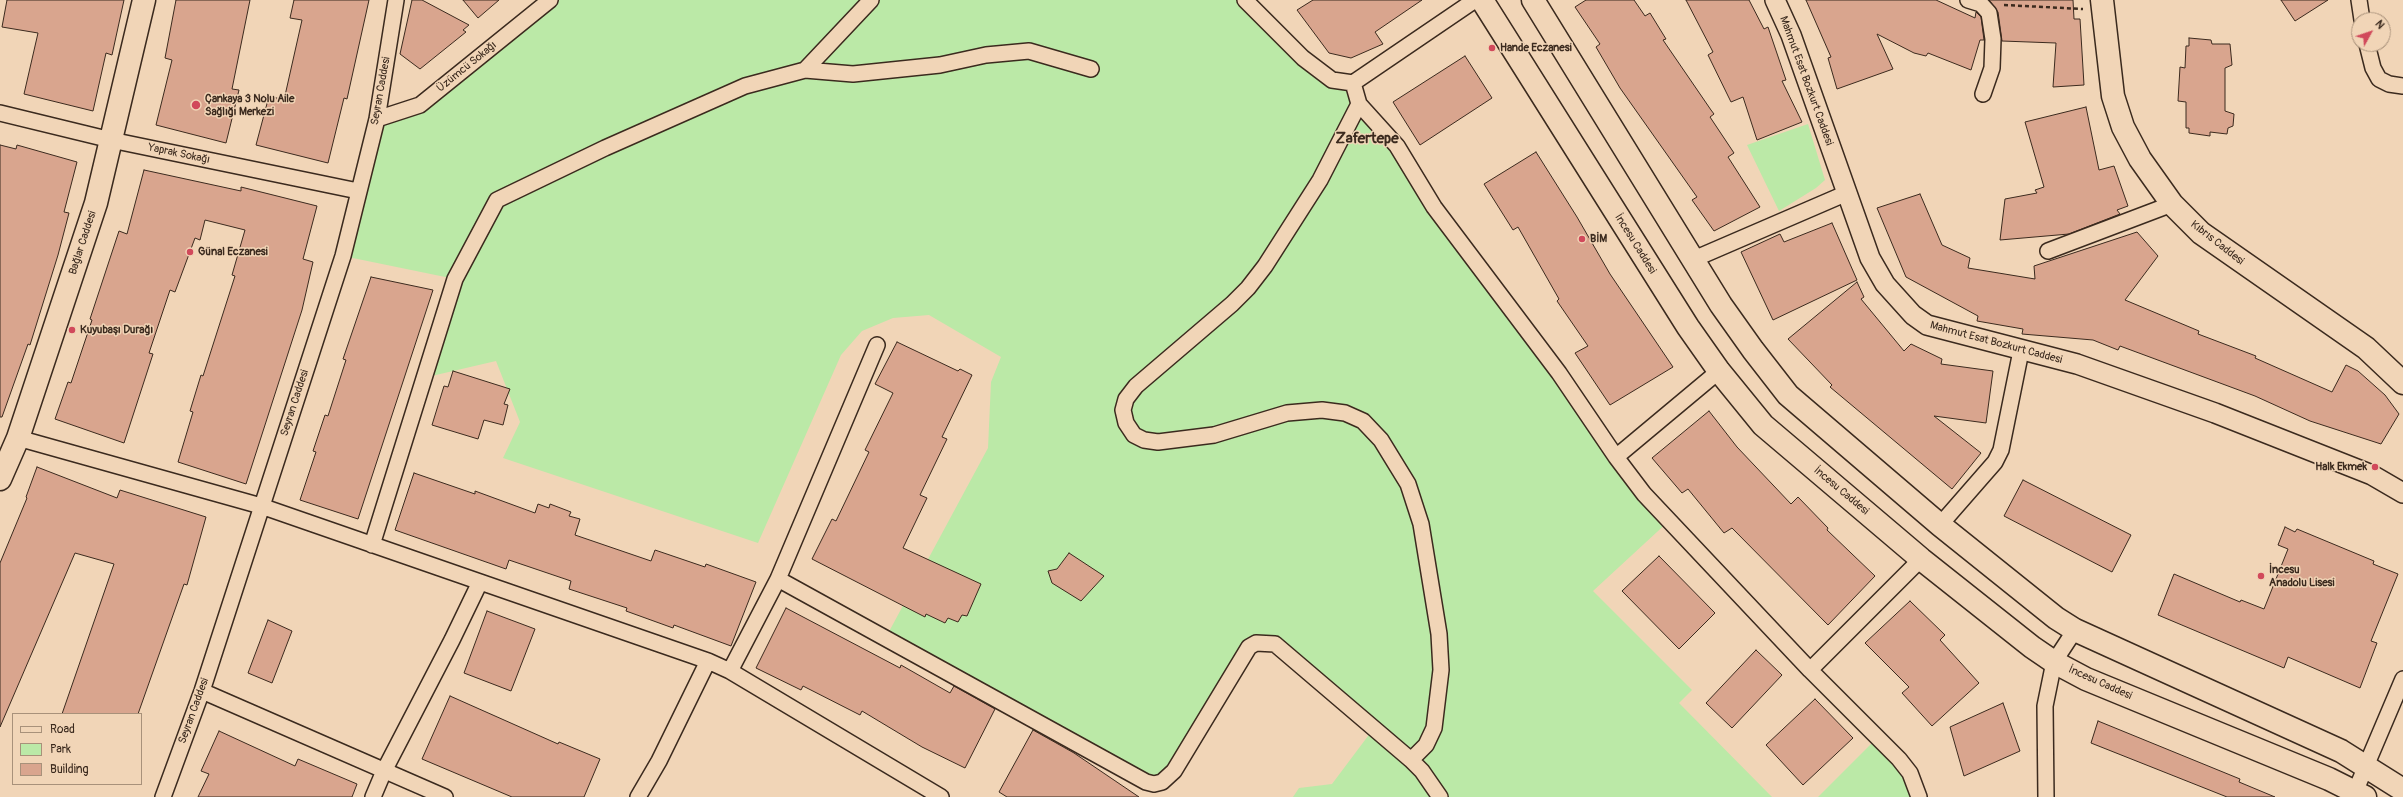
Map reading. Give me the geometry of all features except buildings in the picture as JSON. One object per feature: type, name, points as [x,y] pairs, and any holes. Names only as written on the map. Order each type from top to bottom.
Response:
[{"type":"main road","name":"Bağlar Caddesi","points":[[0,479],[18,438],[96,203],[144,0]]},
{"type":"main road","name":"İncesu Caddesi","points":[[1482,0],[1688,328],[1719,371],[1763,425],[1921,559],[2032,647],[2054,662],[2086,679],[2329,779],[2360,794]]},
{"type":"main road","points":[[1533,0],[1694,259],[1753,350],[1788,395],[1940,525],[2056,618],[2109,648],[2341,751],[2403,790]]},
{"type":"main road","name":"Kıbrıs Caddesi","points":[[2102,5],[2113,96],[2123,126],[2140,159],[2172,204],[2201,233],[2366,348],[2403,383]]},
{"type":"street","name":"Seyran Caddesi","points":[[163,797],[202,691],[343,256],[377,119],[396,0]]},
{"type":"street","name":"Üzümcü Sokağı","points":[[377,119],[420,105],[550,0]]},
{"type":"street","points":[[805,70],[871,0]]},
{"type":"street","points":[[1245,0],[1303,58],[1332,80],[1353,84],[1475,0]]},
{"type":"street","name":"Mahmut Esat Bozkurt Caddesi","points":[[1775,0],[1791,35],[1870,258],[1885,284],[1913,315],[1927,325],[2021,351],[2077,364],[2215,413],[2372,475],[2403,493]]},
{"type":"street","points":[[2359,0],[2361,12]]},
{"type":"street","points":[[1975,2],[1989,13],[1994,38],[1992,68],[1983,94]]},
{"type":"street","points":[[372,545],[455,279],[497,200],[605,148],[745,86],[805,70],[853,74],[940,65],[986,55],[1029,51],[1091,69]]},
{"type":"street","points":[[2369,52],[2373,68],[2379,79],[2389,84],[2403,86]]},
{"type":"street","points":[[1353,84],[1359,104],[1397,146],[1434,207],[1559,373],[1616,457],[1644,494],[1810,670],[1899,759],[1910,773],[1919,797]]},
{"type":"street","points":[[1359,104],[1320,180],[1265,266],[1248,288],[1136,386],[1126,399],[1123,410],[1126,423],[1134,435],[1144,440],[1158,442],[1214,435],[1287,413],[1322,410],[1345,413],[1362,421],[1381,440],[1408,484],[1421,524],[1440,634],[1441,670],[1434,728],[1426,745],[1411,760]]},
{"type":"street","name":"Yaprak Sokağı","points":[[0,113],[111,140],[358,191]]},
{"type":"street","points":[[1694,259],[1847,193]]},
{"type":"street","points":[[2048,251],[2172,204]]},
{"type":"street","points":[[730,671],[778,579],[877,345]]},
{"type":"street","points":[[1940,525],[1995,462],[2001,450],[2021,351]]},
{"type":"street","points":[[1616,457],[1719,371]]},
{"type":"street","points":[[18,438],[261,506],[708,661],[730,671],[941,797]]},
{"type":"street","points":[[1810,670],[1921,559]]},
{"type":"street","points":[[778,579],[1146,782],[1154,784],[1162,782],[1174,770],[1249,647],[1256,643],[1275,644],[1411,760],[1422,771],[1440,797]]},
{"type":"street","points":[[373,797],[384,771],[452,640],[480,582]]},
{"type":"street","points":[[2046,797],[2045,706],[2054,662],[2075,630]]},
{"type":"street","points":[[638,797],[659,761],[708,661]]},
{"type":"street","points":[[2360,794],[2365,767],[2403,679]]},
{"type":"street","points":[[202,691],[445,797]]},
{"type":"path","points":[[1975,2],[2102,5]]},
{"type":"green space","points":[[550,0],[1245,0],[1303,58],[1353,83],[1670,520],[1593,591],[1692,690],[1679,703],[1772,797],[1293,797],[1299,788],[1332,784],[1374,728],[1275,644],[1256,643],[1174,771],[1154,784],[885,639],[988,448],[991,382],[1001,357],[929,315],[893,318],[862,331],[841,355],[758,543],[503,458],[520,422],[496,361],[423,378],[455,279],[343,256],[377,119],[420,105]]},
{"type":"green space","points":[[1808,124],[1825,180],[1816,188],[1779,211],[1747,145]]},
{"type":"green space","points":[[1872,743],[1926,792],[1927,797],[1818,797]]},
{"type":"place","name":"Hande Eczanesi","points":[[1492,48]]},
{"type":"place","name":"Çankaya 3 Nolu Aile Sağlığı Merkezi","points":[[196,105]]},
{"type":"place","name":"BİM","points":[[1582,239]]},
{"type":"place","name":"Günal Eczanesi","points":[[190,252]]},
{"type":"place","name":"Kuyubaşı Durağı","points":[[72,330]]},
{"type":"place","name":"Halk Ekmek","points":[[2375,467]]},
{"type":"place","name":"İncesu Anadolu Lisesi","points":[[2261,576]]},
{"type":"district","name":"Zafertepe","points":[[1367,139]]}]
